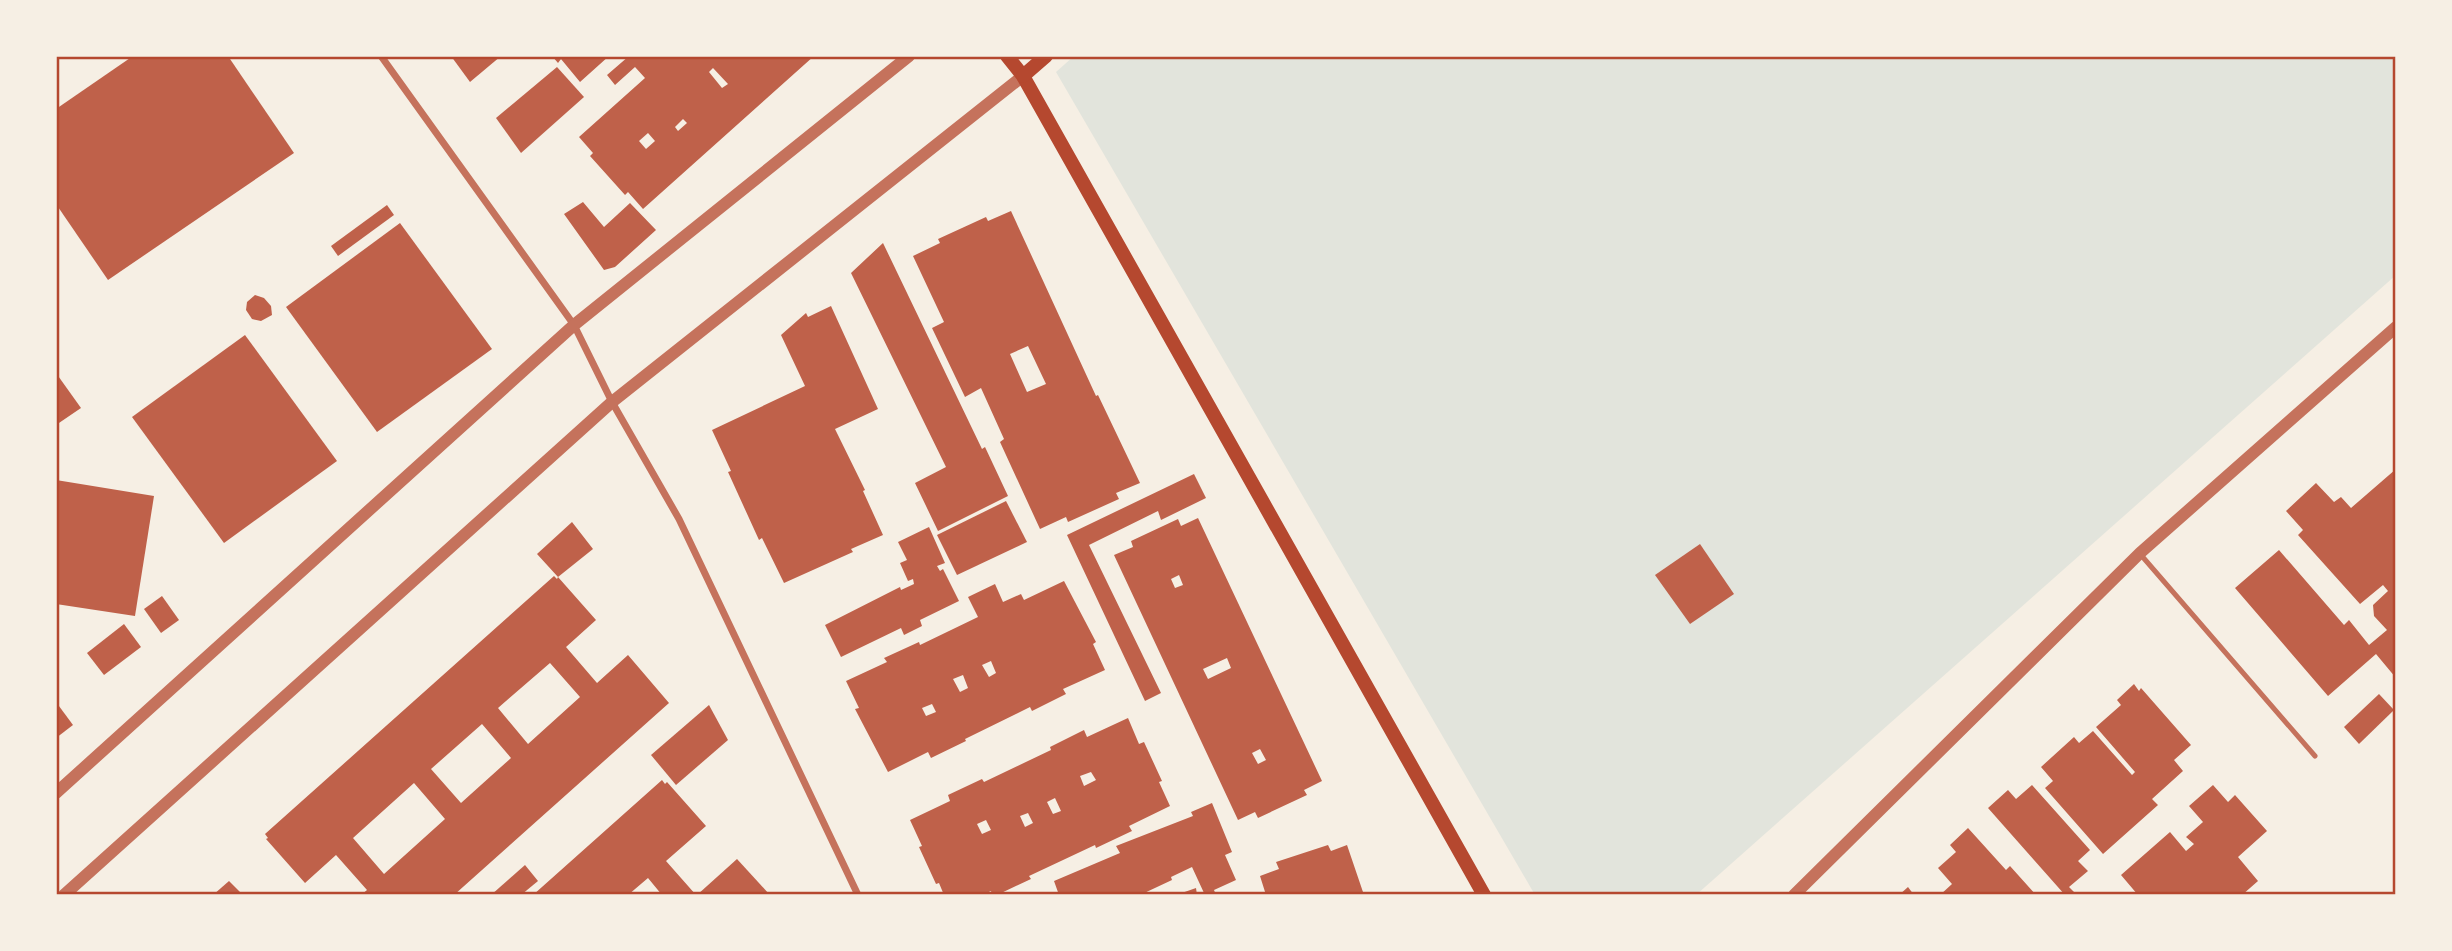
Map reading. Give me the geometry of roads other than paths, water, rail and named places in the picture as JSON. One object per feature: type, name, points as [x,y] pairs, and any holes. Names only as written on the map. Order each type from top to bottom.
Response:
[{"type":"main road","points":[[1007,56],[1023,76],[1484,895]]},
{"type":"main road","points":[[1023,76],[1046,56]]},
{"type":"street","points":[[381,56],[574,325],[612,402],[679,519],[858,895]]},
{"type":"street","points":[[56,793],[574,325],[909,56]]},
{"type":"street","points":[[64,895],[612,402],[1023,76]]},
{"type":"street","points":[[1794,895],[2140,553],[2396,327]]},
{"type":"lane","points":[[2140,553],[2315,756]]}]
